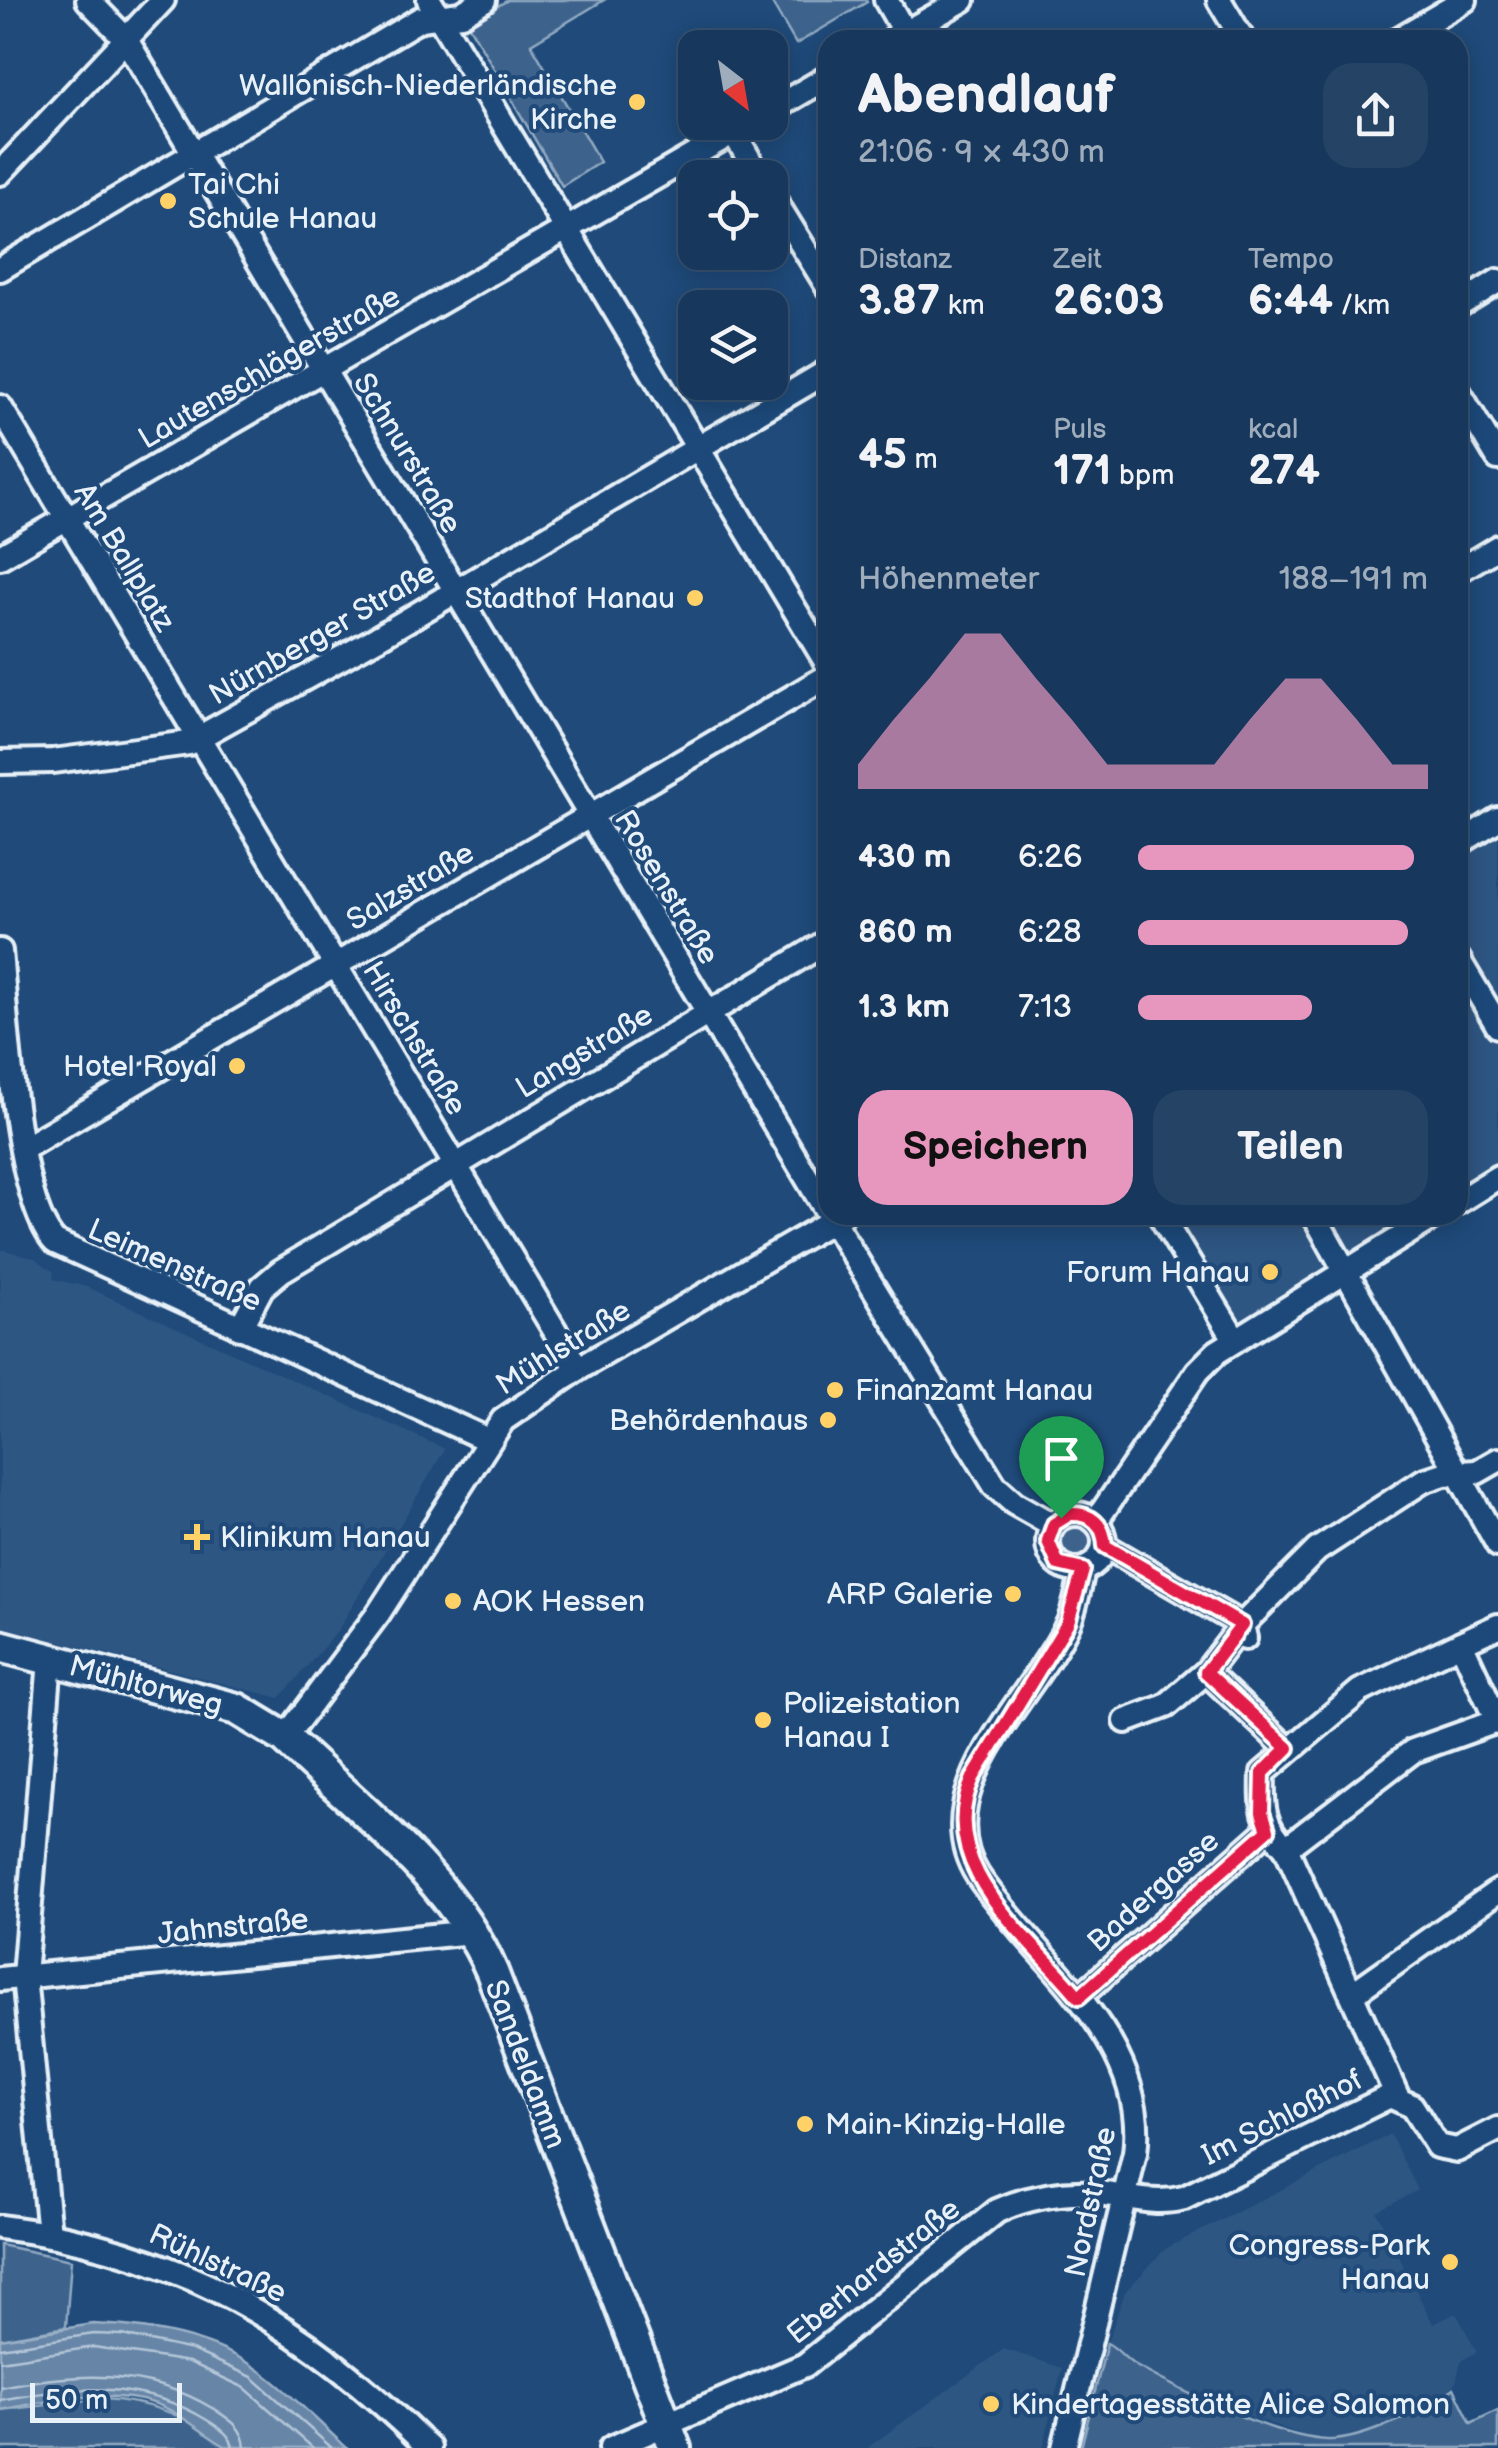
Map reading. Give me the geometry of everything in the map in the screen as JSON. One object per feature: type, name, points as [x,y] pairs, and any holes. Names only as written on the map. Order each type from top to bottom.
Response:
[{"type":"street","name":"Schnurstraße","points":[[88,0],[124,38],[455,591]]},
{"type":"street","points":[[0,173],[162,0]]},
{"type":"street","points":[[434,8],[461,14],[484,0]]},
{"type":"street","points":[[886,0],[899,30]]},
{"type":"street","points":[[915,30],[963,0]]},
{"type":"street","points":[[1219,0],[1237,30]]},
{"type":"street","points":[[1414,30],[1465,0]]},
{"type":"street","points":[[0,269],[434,8]]},
{"type":"street","points":[[434,8],[818,648]]},
{"type":"street","points":[[788,100],[818,83]]},
{"type":"street","name":"Lautenschlägerstraße","points":[[0,557],[722,140]]},
{"type":"street","points":[[788,223],[818,272]]},
{"type":"street","points":[[1468,300],[1498,281]]},
{"type":"street","name":"Nürnberger Straße","points":[[0,762],[132,752],[199,738],[818,377]]},
{"type":"street","name":"Am Ballplatz","points":[[0,407],[199,738]]},
{"type":"street","points":[[1468,408],[1498,458]]},
{"type":"street","points":[[1468,565],[1498,547]]},
{"type":"street","name":"Rosenstraße","points":[[455,591],[706,1013],[818,1192]]},
{"type":"street","name":"Salzstraße","points":[[24,1148],[818,682]]},
{"type":"street","name":"Hirschstraße","points":[[199,738],[578,1369]]},
{"type":"street","points":[[1468,838],[1498,819]]},
{"type":"street","name":"Langstraße","points":[[240,1328],[270,1278],[818,947]]},
{"type":"street","name":"Leimenstraße","points":[[0,952],[24,1148],[41,1218],[55,1242],[488,1440]]},
{"type":"street","points":[[1468,976],[1498,1026]]},
{"type":"street","points":[[1468,1196],[1498,1178]]},
{"type":"street","name":"Mühlstraße","points":[[285,1738],[385,1604],[488,1440],[516,1409],[818,1225]]},
{"type":"street","name":"Rosenstraße","points":[[838,1225],[994,1486],[1014,1503],[1054,1524]]},
{"type":"street","points":[[1166,1225],[1235,1339]]},
{"type":"street","points":[[1319,1225],[1498,1546]]},
{"type":"street","points":[[1096,1521],[1198,1370],[1235,1339],[1421,1225]]},
{"type":"street","points":[[1126,1722],[1166,1706],[1206,1672],[1318,1550],[1423,1481],[1457,1472],[1477,1472],[1498,1460]]},
{"type":"street","points":[[1096,1521],[1070,1514],[1054,1524],[1048,1541],[1052,1558],[1066,1569],[1083,1570],[1100,1558],[1105,1546]]},
{"type":"street","points":[[1096,1521],[1105,1546],[1244,1634]]},
{"type":"street","name":"Nordstraße","points":[[1064,2448],[1125,2197],[1137,2138],[1136,2104],[1107,2042],[1079,1997],[990,1894],[968,1861],[961,1830],[965,1794],[1068,1622],[1083,1570]]},
{"type":"street","points":[[1397,2096],[1286,1848],[1268,1830],[1262,1812],[1263,1773],[1360,1690],[1498,1626]]},
{"type":"street","points":[[1286,1848],[1413,1751],[1498,1722],[1461,1643]]},
{"type":"street","name":"Mühltorweg","points":[[0,1646],[237,1709],[285,1738]]},
{"type":"street","points":[[49,2234],[24,1976],[50,1660]]},
{"type":"street","points":[[1206,1672],[1288,1748]]},
{"type":"street","name":"Sandeldamm","points":[[285,1738],[424,1873],[472,1932],[492,1972],[669,2435]]},
{"type":"street","name":"Badergasse","points":[[1079,1997],[1268,1830]]},
{"type":"street","points":[[1352,1994],[1498,1891]]},
{"type":"street","name":"Jahnstraße","points":[[0,1979],[472,1932]]},
{"type":"street","name":"Im Schloßhof","points":[[1125,2197],[1151,2203],[1184,2198],[1378,2100],[1397,2096],[1412,2106],[1437,2146],[1457,2150],[1498,2129]]},
{"type":"street","name":"Eberhardstraße","points":[[669,2435],[805,2366],[998,2210],[1071,2192],[1125,2197]]},
{"type":"street","name":"Rühlstraße","points":[[0,2228],[49,2234],[157,2263],[252,2306],[339,2364],[429,2448]]},
{"type":"street","points":[[612,2448],[669,2435]]},
{"type":"shaded area","points":[[508,0],[604,0],[531,44],[600,162],[562,186],[468,24]]},
{"type":"shaded area","points":[[770,0],[866,0],[867,2],[796,44]]},
{"type":"shaded area","points":[[1498,828],[1498,1170],[1468,1189],[1468,846]]},
{"type":"shaded area","name":"Forum Hanau","points":[[1177,1225],[1409,1225],[1241,1328]]},
{"type":"shaded area","name":"Klinikum Hanau","points":[[0,1249],[35,1258],[54,1272],[53,1279],[87,1287],[445,1449],[338,1630],[280,1698],[0,1626]]},
{"type":"shaded area","points":[[1076,1524],[1089,1529],[1094,1542],[1089,1555],[1076,1560],[1063,1555],[1058,1542],[1063,1529]]},
{"type":"shaded area","points":[[1390,2134],[1418,2190],[1376,2211],[1433,2324],[1456,2313],[1477,2352],[1461,2361],[1456,2382],[1448,2392],[1373,2431],[1343,2439],[1309,2437],[1187,2394],[1124,2359],[1107,2343],[1125,2292],[1165,2249]]},
{"type":"shaded area","points":[[0,2245],[71,2260],[66,2327],[0,2339]]},
{"type":"shaded area","points":[[1107,2343],[1136,2366],[1203,2400],[1282,2431],[1328,2440],[1376,2430],[1454,2388],[1471,2423],[1498,2410],[1498,2448],[1081,2448]]},
{"type":"shaded area","name":"Kindertagesstätte Alice Salomon","points":[[1004,2349],[1062,2368],[1043,2448],[867,2448]]},
{"type":"shaded area","points":[[104,2399],[170,2413],[227,2448],[0,2448],[0,2410]]},
{"type":"water","points":[[93,2324],[179,2335],[221,2349],[282,2388],[347,2448],[225,2446],[173,2412],[135,2399],[76,2398],[0,2410],[0,2339]]},
{"type":"place","name":"Wallonisch-Niederländische Kirche","points":[[637,102]]},
{"type":"place","name":"Tai Chi Schule Hanau","points":[[168,201]]},
{"type":"place","name":"Stadthof Hanau","points":[[695,598]]},
{"type":"place","name":"Hotel Royal","points":[[237,1066]]},
{"type":"place","name":"Forum Hanau","points":[[1270,1272]]},
{"type":"place","name":"Finanzamt Hanau","points":[[835,1390]]},
{"type":"place","name":"Behördenhaus","points":[[828,1420]]},
{"type":"place","name":"Klinikum Hanau","points":[[197,1537]]},
{"type":"place","name":"ARP Galerie","points":[[1013,1594]]},
{"type":"place","name":"AOK Hessen","points":[[453,1601]]},
{"type":"place","name":"Polizeistation Hanau I","points":[[763,1720]]},
{"type":"place","name":"Main-Kinzig-Halle","points":[[805,2124]]},
{"type":"place","name":"Congress-Park Hanau","points":[[1450,2262]]},
{"type":"place","name":"Kindertagesstätte Alice Salomon","points":[[991,2404]]},
{"type":"route","points":[[1070,1514],[1089,1516],[1102,1528],[1105,1546],[1242,1625],[1206,1672],[1288,1748],[1263,1773],[1262,1812],[1268,1830],[1079,1997],[990,1894],[968,1861],[961,1830],[965,1794],[973,1778],[1068,1622],[1076,1600],[1083,1570],[1066,1569],[1048,1550],[1049,1532],[1061,1518],[1070,1514]]}]
